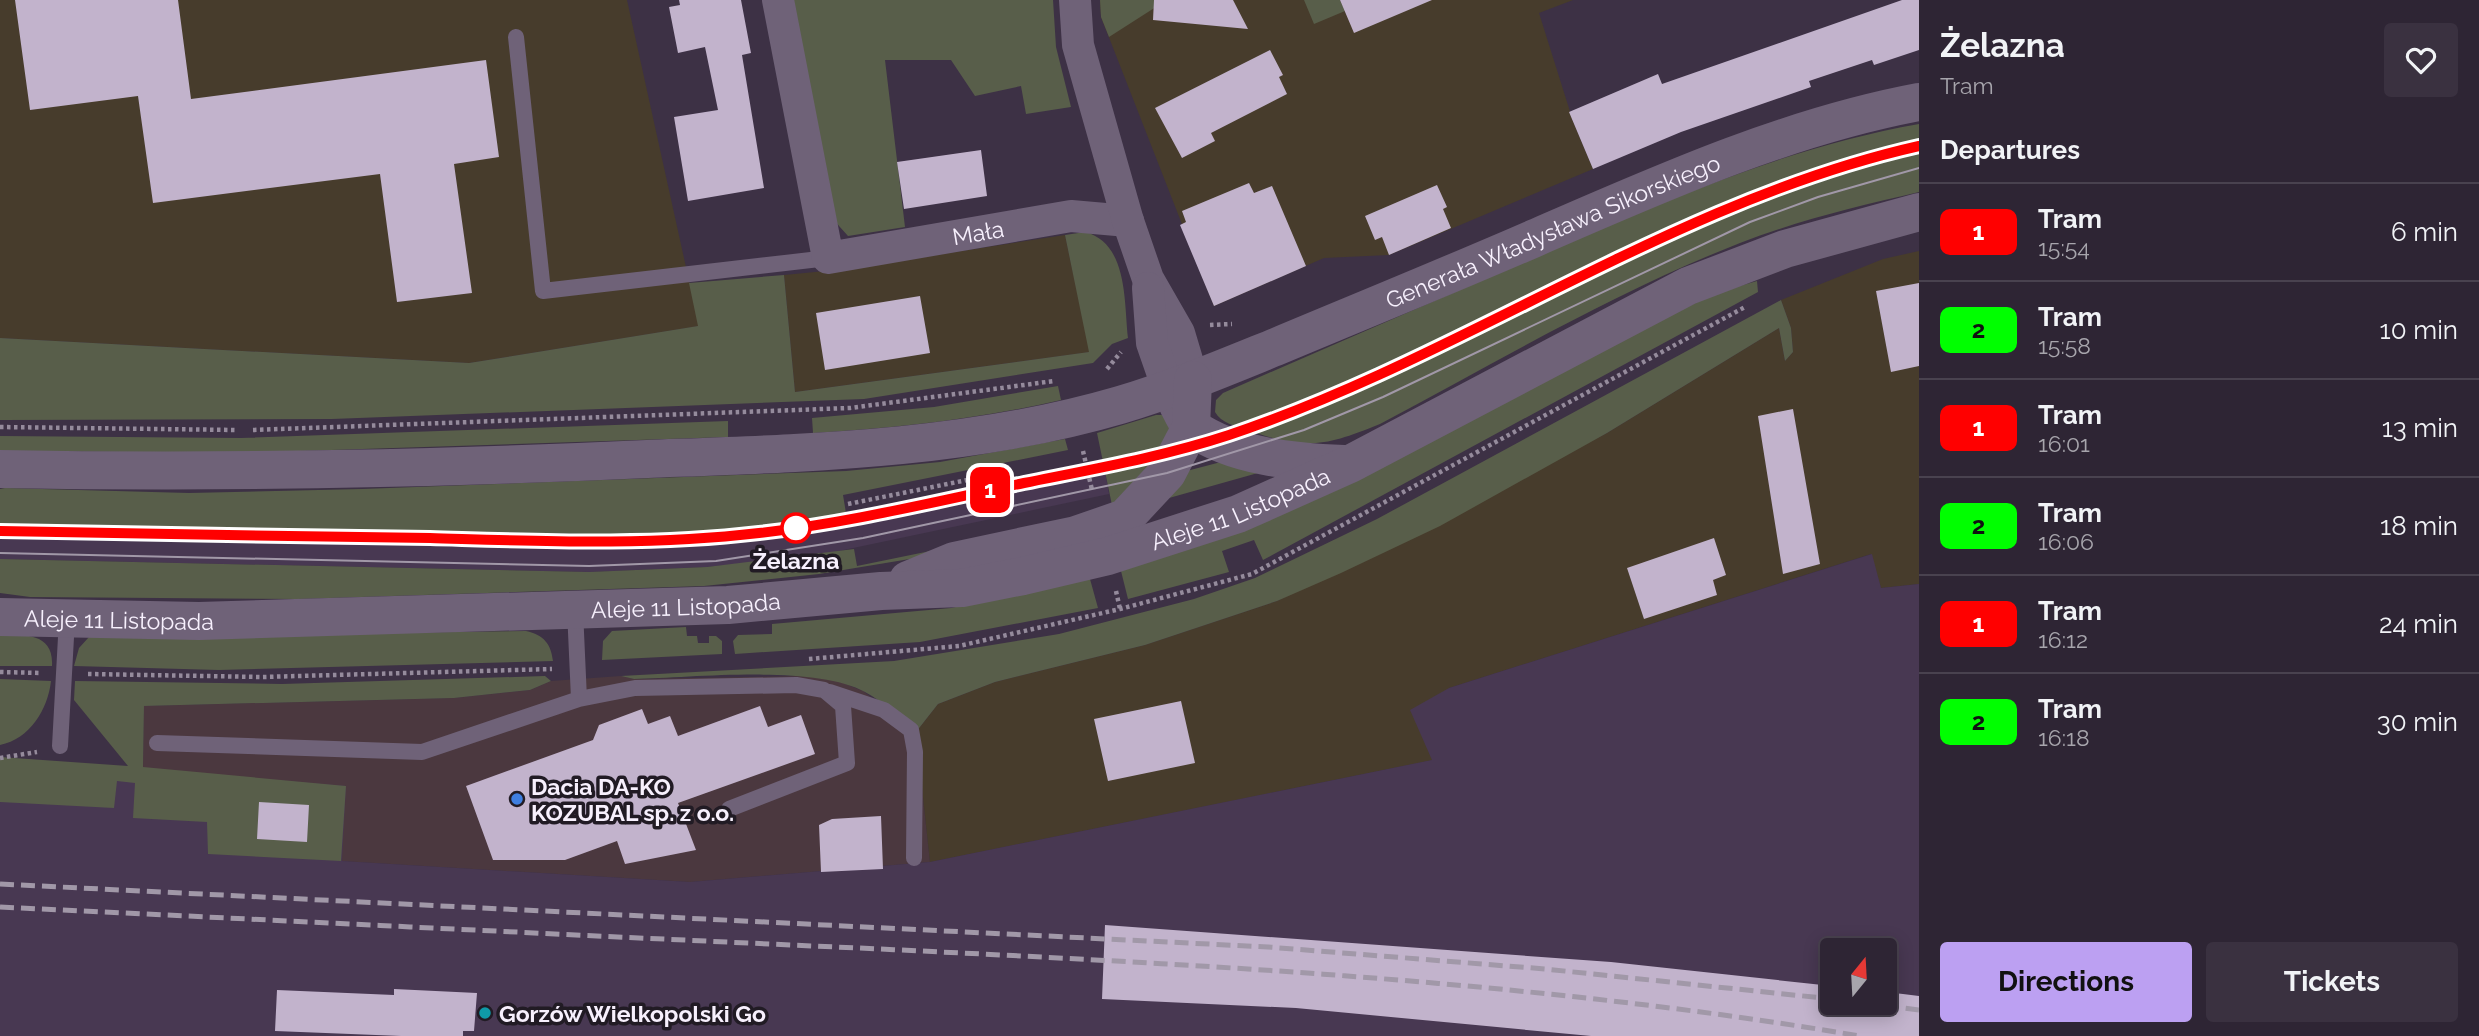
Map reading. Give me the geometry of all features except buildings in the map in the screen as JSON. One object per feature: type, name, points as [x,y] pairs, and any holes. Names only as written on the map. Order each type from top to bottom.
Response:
[{"type":"main road","name":"Generała Władysława Sikorskiego","points":[[1180,385],[1436,281],[1645,191],[1746,152],[1837,121],[1919,102]]},
{"type":"main road","points":[[1191,426],[1246,450],[1301,462],[1350,464],[1688,286],[1785,249],[1919,212]]},
{"type":"main road","points":[[0,469],[181,472],[511,465],[864,449],[923,444],[1025,428],[1123,404],[1180,385],[1191,426],[1167,473],[1125,518],[1076,535],[954,561],[881,591]]},
{"type":"main road","name":"Aleje 11 Listopada","points":[[0,617],[199,621],[575,610],[728,605],[881,591],[962,588],[1108,556],[1238,514],[1350,464]]},
{"type":"street","points":[[778,0],[828,258]]},
{"type":"street","points":[[1075,0],[1078,45],[1128,221],[1180,385]]},
{"type":"street","name":"Mała","points":[[828,258],[1071,216],[1128,221]]},
{"type":"lane","points":[[516,37],[543,291],[828,258]]},
{"type":"lane","points":[[575,610],[579,699]]},
{"type":"lane","points":[[60,746],[67,619]]},
{"type":"lane","points":[[158,743],[422,752],[579,699],[635,688],[796,685],[824,690],[884,710],[911,730],[915,752],[914,858]]},
{"type":"lane","points":[[729,808],[847,763],[843,706],[824,690]]},
{"type":"path","points":[[1097,372],[1106,370],[1119,353],[1166,338],[1219,322],[1246,325]]},
{"type":"path","points":[[0,427],[251,430],[850,408],[1065,379]]},
{"type":"path","points":[[1070,459],[1083,455]]},
{"type":"path","points":[[848,504],[1018,470]]},
{"type":"path","points":[[0,758],[60,746]]},
{"type":"shaded area","points":[[0,0],[627,0],[699,326],[469,363],[0,338]]},
{"type":"shaded area","points":[[1100,0],[1573,0],[1539,13],[1573,121],[1593,169],[1389,255],[1324,258],[1214,306],[1101,17]]},
{"type":"shaded area","points":[[1065,235],[1090,352],[795,392],[784,275],[846,269]]},
{"type":"shaded area","points":[[1919,251],[1919,584],[1881,588],[1871,554],[1449,688],[1433,760],[930,862],[916,732],[938,704],[995,682],[1145,645],[1277,601],[1607,433],[1779,328],[1785,361],[1793,352],[1791,328],[1781,300],[1883,259]]},
{"type":"shaded area","points":[[1103,460],[1109,494],[820,555],[707,567],[589,572],[0,559],[0,525],[587,536],[724,532],[790,524]]},
{"type":"shaded area","points":[[1872,554],[1881,588],[1919,584],[1919,1036],[0,1036],[0,757],[346,786],[342,861],[690,882],[930,862],[1432,760],[1410,710],[1449,688]]},
{"type":"shaded area","points":[[621,676],[634,679],[807,676],[838,681],[863,691],[916,732],[930,862],[690,882],[341,861],[143,767],[144,706],[454,698],[530,690],[551,681]]},
{"type":"green space","points":[[792,0],[1053,0],[1056,47],[1071,107],[1026,114],[1021,86],[975,96],[951,60],[885,60],[905,227],[848,236],[831,217]]},
{"type":"green space","points":[[1100,0],[1154,0],[1159,5],[1109,37],[1101,17]]},
{"type":"green space","points":[[1304,0],[1340,0],[1345,11],[1314,24]]},
{"type":"green space","points":[[1919,124],[1919,192],[1784,227],[1693,262],[1557,328],[1380,424],[1329,441],[1300,443],[1284,441],[1234,425],[1221,419],[1215,412],[1216,400],[1223,393],[1681,195],[1775,161],[1870,134]]},
{"type":"green space","points":[[1085,232],[1099,238],[1116,261],[1124,292],[1128,338],[1112,344],[1093,363],[864,399],[332,419],[0,420],[0,338],[469,363],[698,326],[689,283],[784,275],[795,392],[1089,352],[1065,235]]},
{"type":"green space","points":[[1757,281],[1758,292],[1263,560],[1254,540],[1222,551],[1229,572],[1128,599],[1121,571],[1719,292]]},
{"type":"green space","points":[[1781,300],[1791,328],[1793,352],[1785,361],[1779,328],[1607,433],[1440,526],[1341,573],[1277,601],[1145,645],[995,682],[938,704],[916,732],[885,705],[865,692],[843,683],[785,675],[634,679],[621,676],[894,661],[1059,634],[1194,599],[1255,578],[1377,519]]},
{"type":"green space","points":[[1058,386],[1061,400],[1030,407],[938,422],[813,433],[812,418],[934,407]]},
{"type":"green space","points":[[1162,415],[1171,422],[1162,447],[1139,480],[1113,510],[1097,433]]},
{"type":"green space","points":[[728,421],[728,437],[241,453],[0,451],[0,436],[241,438]]},
{"type":"green space","points":[[1065,439],[1068,450],[843,495],[846,513],[724,532],[647,535],[0,525],[0,489],[5,488],[189,493],[846,471],[940,462]]},
{"type":"green space","points":[[1240,457],[1265,471],[1169,498],[1179,473]]},
{"type":"green space","points":[[854,549],[857,566],[940,549],[934,555],[819,574],[704,586],[298,599],[30,597],[0,593],[0,559],[589,572],[707,567]]},
{"type":"green space","points":[[1090,579],[1098,608],[920,642],[735,654],[733,641],[738,635],[772,634],[772,624],[951,608]]},
{"type":"green space","points":[[686,627],[687,636],[697,636],[698,643],[709,643],[709,636],[716,636],[722,641],[722,654],[602,660],[603,641],[612,631]]},
{"type":"green space","points":[[526,631],[545,641],[553,661],[219,670],[74,666],[79,648],[89,637]]},
{"type":"green space","points":[[0,634],[28,636],[43,642],[51,655],[52,666],[0,666]]},
{"type":"green space","points":[[545,676],[551,681],[530,690],[454,698],[144,706],[143,767],[346,786],[341,861],[208,854],[207,822],[133,818],[135,783],[117,781],[114,808],[0,802],[0,757],[128,766],[74,700],[75,681],[282,684]]},
{"type":"green space","points":[[0,679],[51,681],[46,702],[36,721],[11,742],[0,745]]},
{"type":"tram line","points":[[0,531],[615,542],[758,533],[892,511],[1179,450],[1274,420],[1391,371],[1624,257],[1761,196],[1836,169],[1919,146]]},
{"type":"tram line","name":"1","points":[[0,531],[615,542],[758,534],[892,511],[1179,450],[1274,420],[1391,371],[1624,257],[1760,196],[1919,146]]},
{"type":"tram line","points":[[0,553],[589,566],[716,561],[863,538],[1167,473],[1304,430],[1383,397],[1750,222],[1818,197],[1919,168]]},
{"type":"railway","points":[[0,884],[1268,947],[1545,969],[1820,998]]},
{"type":"railway","points":[[0,907],[1249,969],[1616,1001],[1860,1036]]},
{"type":"railway","points":[[1897,1007],[1919,1010]]},
{"type":"place","name":"Żelazna","points":[[796,528]]},
{"type":"place","name":"Dacia DA-KO KOZUBAL sp. z o.o.","points":[[517,799]]},
{"type":"place","name":"Gorzów Wielkopolski Go","points":[[485,1013]]}]
